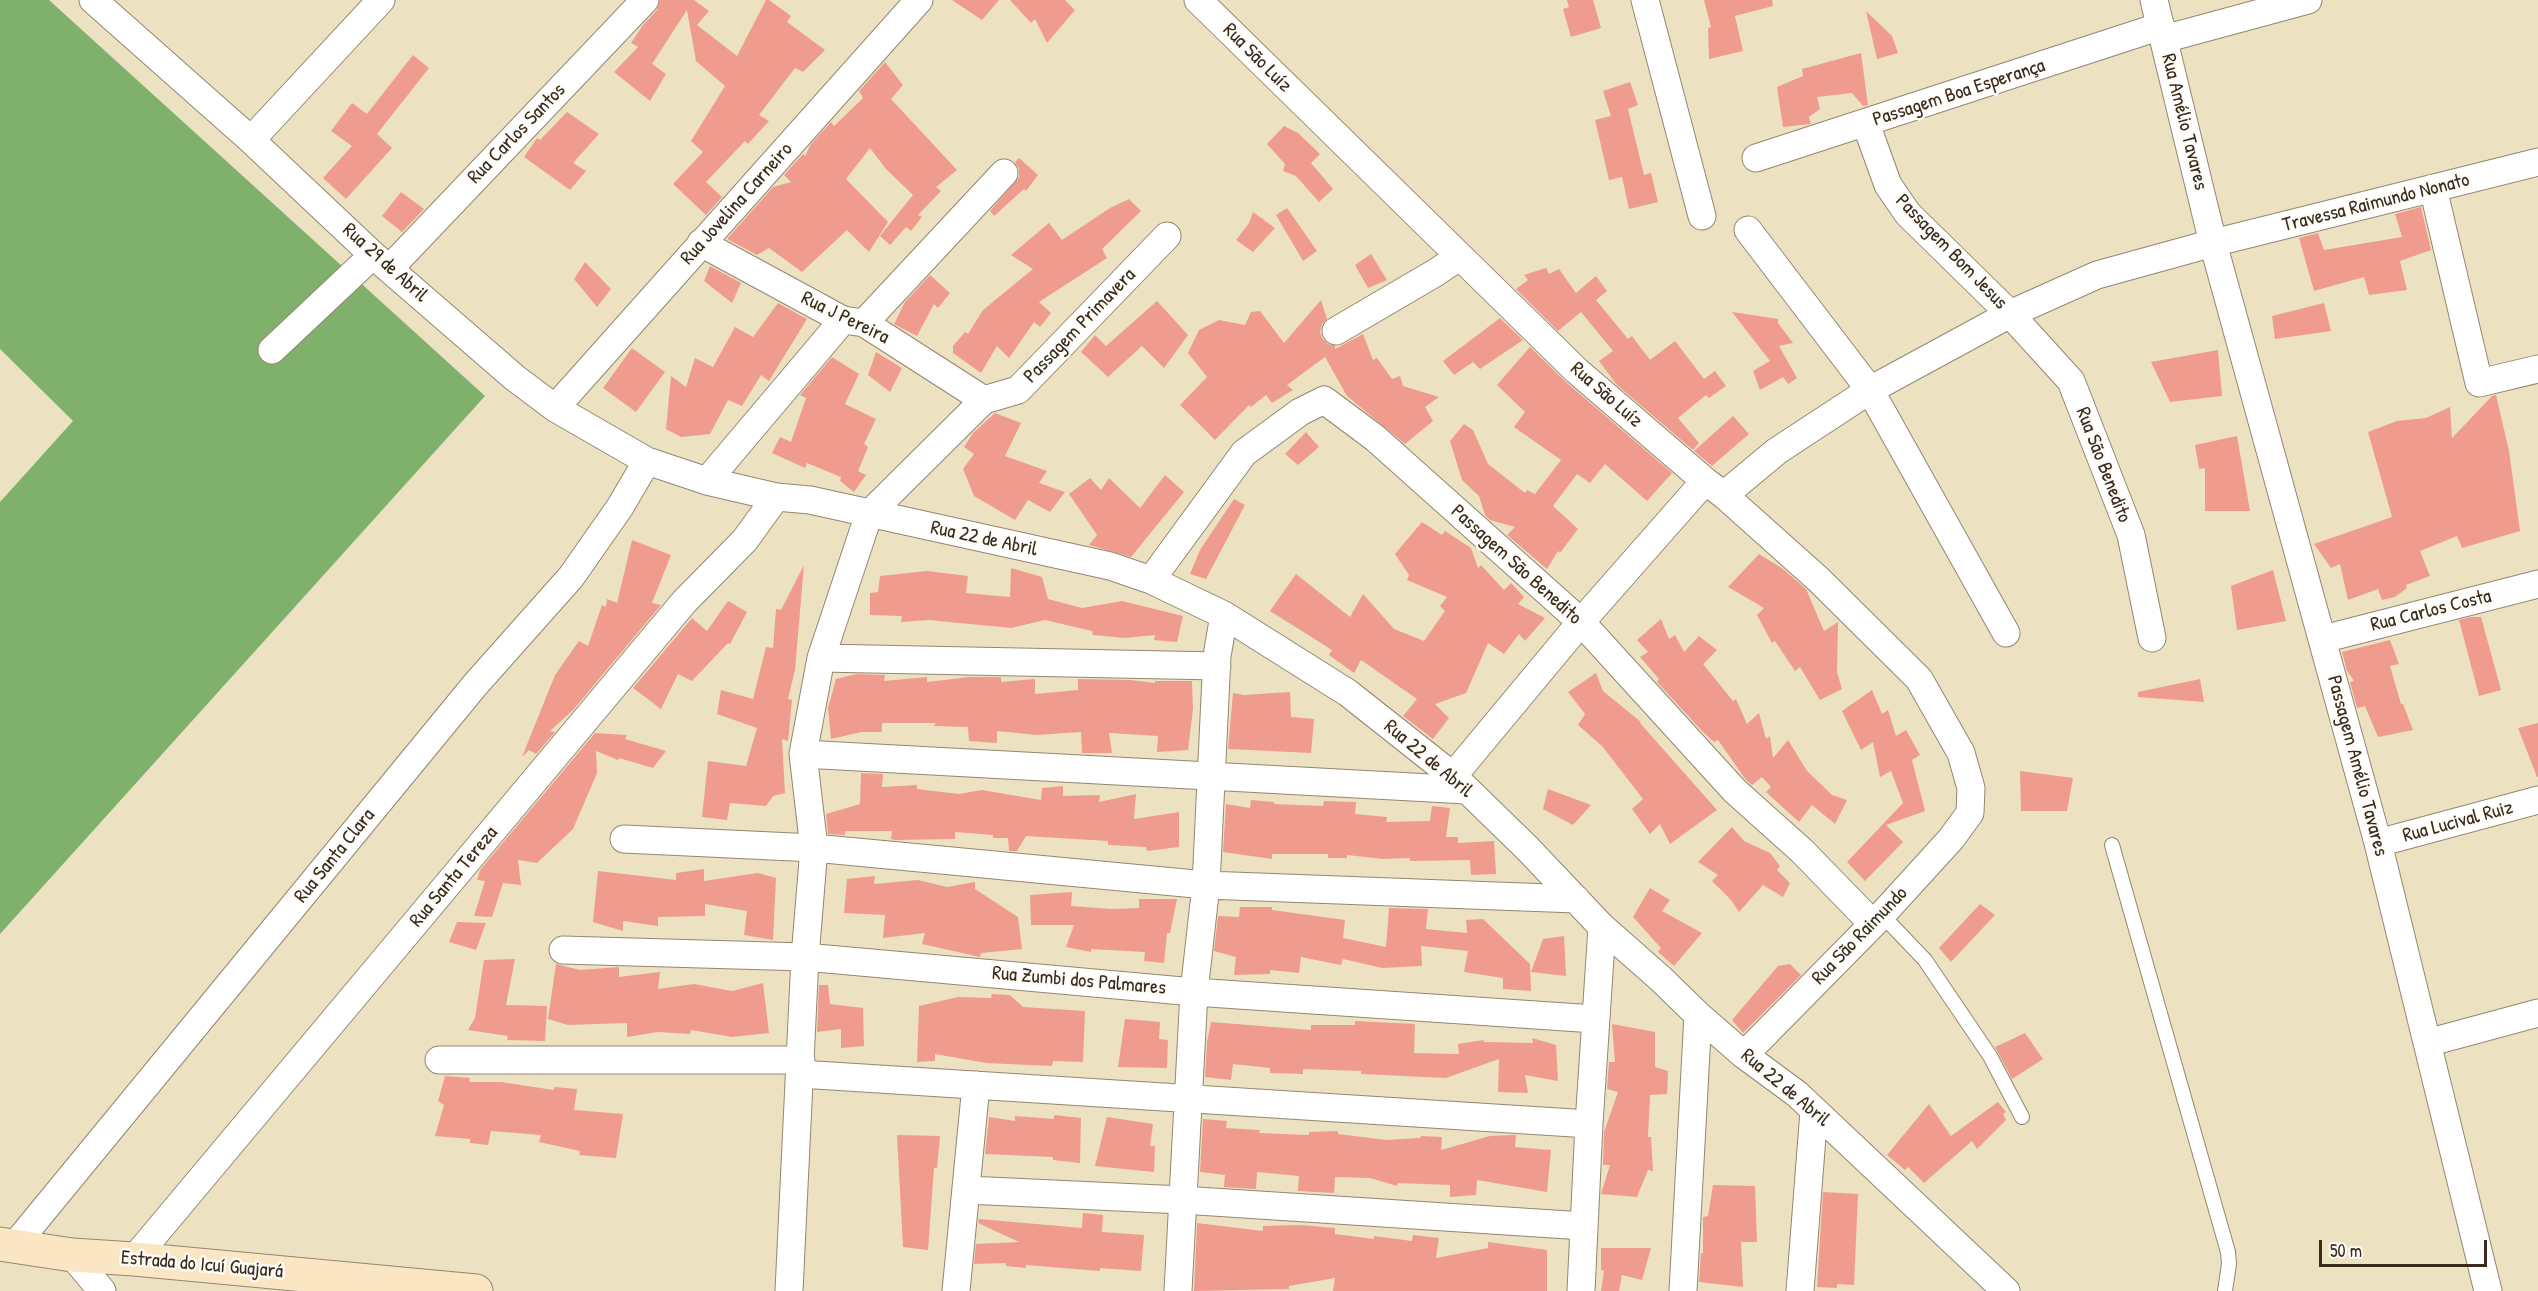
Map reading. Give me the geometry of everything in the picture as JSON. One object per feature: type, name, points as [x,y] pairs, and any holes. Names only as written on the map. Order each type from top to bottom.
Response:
[{"type":"street","name":"Rua 29 de Abril","points":[[93,0],[251,140],[381,261],[515,378],[555,408],[647,461],[707,481]]},
{"type":"street","points":[[251,140],[381,0]]},
{"type":"street","name":"Rua Carlos Santos","points":[[272,350],[381,261],[645,0]]},
{"type":"street","name":"Rua Jovelina Carneiro","points":[[555,408],[919,0]]},
{"type":"street","name":"Rua São Luíz","points":[[1198,0],[1577,371],[1818,579],[1919,679],[1961,753],[1971,788],[1970,813]]},
{"type":"street","points":[[1645,0],[1702,216]]},
{"type":"street","name":"Rua Amélio Tavares","points":[[2154,0],[2214,243]]},
{"type":"street","name":"Passagem Boa Esperança","points":[[1756,158],[2162,32],[2308,0]]},
{"type":"street","name":"Passagem Bom Jesus","points":[[1866,123],[1888,185],[1908,214],[2010,314]]},
{"type":"street","name":"Travessa Raimundo Nonato","points":[[1460,783],[1581,622],[1714,488],[1777,451],[1870,390],[2010,314],[2097,275],[2214,243],[2538,162]]},
{"type":"street","points":[[707,481],[854,322],[1004,173]]},
{"type":"street","points":[[2433,188],[2479,383],[2538,369]]},
{"type":"street","points":[[1748,230],[1870,390],[2006,633]]},
{"type":"street","name":"Passagem Primavera","points":[[984,400],[1018,390],[1167,236]]},
{"type":"street","name":"Rua J Pereira","points":[[702,243],[854,322],[984,400]]},
{"type":"street","name":"Passagem Amélio Tavares","points":[[2214,243],[2378,843],[2488,1291]]},
{"type":"street","points":[[1336,331],[1459,257]]},
{"type":"street","name":"Rua São Benedito","points":[[2010,314],[2071,381],[2131,535],[2152,638]]},
{"type":"street","points":[[789,1291],[805,957],[814,848],[802,754],[821,658],[869,514],[984,400]]},
{"type":"street","name":"Passagem São Benedito","points":[[1151,580],[1244,453],[1300,411],[1324,400],[1375,438],[1581,622],[1735,791],[1878,919]]},
{"type":"street","name":"Rua Santa Clara","points":[[7,1244],[475,685],[571,577],[620,507],[647,461]]},
{"type":"street","name":"Rua 22 de Abril","points":[[707,481],[776,497],[810,500],[1110,566],[1151,580],[1224,615],[1348,693],[1460,783],[1602,927],[1662,979],[1698,1016],[1744,1055],[1797,1094],[2006,1291]]},
{"type":"street","name":"Rua Santa Tereza","points":[[134,1259],[684,602],[745,540],[776,497]]},
{"type":"street","name":"Rua Carlos Costa","points":[[2323,639],[2538,584]]},
{"type":"street","points":[[1178,1291],[1194,992],[1206,885],[1217,666],[1224,615]]},
{"type":"street","points":[[821,658],[1217,666]]},
{"type":"street","points":[[802,754],[1213,776],[1460,783]]},
{"type":"street","name":"Rua Lucival Ruiz","points":[[2378,843],[2538,800]]},
{"type":"street","name":"Rua São Raimundo","points":[[1744,1055],[1878,919],[1951,839],[1970,813]]},
{"type":"street","points":[[624,839],[814,848],[1206,885],[1576,899]]},
{"type":"street","points":[[1581,1291],[1588,1124],[1602,927]]},
{"type":"street","name":"Rua Zumbi dos Palmares","points":[[563,950],[805,957],[1194,992],[1595,1019]]},
{"type":"street","points":[[2427,1043],[2538,1014]]},
{"type":"street","points":[[1683,1291],[1698,1016]]},
{"type":"street","points":[[439,1060],[801,1067],[976,1085],[1588,1124]]},
{"type":"street","points":[[956,1291],[976,1085]]},
{"type":"street","points":[[1800,1291],[1814,1111]]},
{"type":"street","points":[[967,1190],[1182,1200],[1584,1226]]},
{"type":"street","name":"Estrada do Icuí Guajará","points":[[7,1244],[72,1255],[476,1291]]},
{"type":"street","points":[[72,1255],[102,1291]]},
{"type":"lane","points":[[2112,845],[2228,1252],[2229,1264],[2224,1291]]},
{"type":"lane","name":"Passagem São Benedito","points":[[1878,919],[1925,960],[1990,1056],[2022,1117]]},
{"type":"green space","points":[[0,0],[49,0],[485,396],[0,934],[0,502],[73,421],[0,349]]},
{"type":"building","points":[[660,0],[694,0],[709,11],[697,25],[737,56],[766,0],[769,0],[791,16],[787,22],[825,50],[803,72],[795,68],[759,115],[769,121],[748,144],[745,141],[706,182],[722,197],[706,215],[673,184],[703,152],[691,141],[725,86],[696,61],[687,10],[652,64],[666,74],[650,101],[614,72],[638,47],[631,43],[657,10]]},
{"type":"building","points":[[952,0],[999,0],[982,20]]},
{"type":"building","points":[[1010,0],[1065,0],[1075,10],[1047,43],[1035,19],[1031,23]]},
{"type":"building","points":[[1567,0],[1593,0],[1601,28],[1571,37],[1563,9],[1569,7]]},
{"type":"building","points":[[1704,0],[1772,0],[1773,6],[1735,16],[1743,51],[1709,59],[1708,28],[1711,27]]},
{"type":"building","points":[[1866,11],[1892,36],[1898,53],[1877,59]]},
{"type":"building","points":[[1861,53],[1868,105],[1863,106],[1852,93],[1817,97],[1820,109],[1809,117],[1811,124],[1783,127],[1777,87],[1803,76],[1802,69]]},
{"type":"building","points":[[413,55],[429,68],[377,134],[392,148],[346,199],[323,178],[352,146],[331,131],[352,103],[367,114]]},
{"type":"building","points":[[885,62],[903,85],[891,99],[957,170],[936,187],[941,191],[918,215],[922,217],[911,231],[906,227],[890,245],[880,236],[913,195],[886,169],[870,148],[846,179],[888,222],[869,252],[847,230],[802,272],[769,248],[757,255],[727,239],[773,187],[791,182],[784,175],[803,154],[805,156],[811,144],[831,122],[834,126],[863,98],[859,91]]},
{"type":"building","points":[[1630,82],[1638,105],[1628,109],[1644,175],[1651,173],[1658,202],[1629,209],[1622,177],[1609,180],[1595,120],[1611,116],[1603,91]]},
{"type":"building","points":[[567,112],[599,134],[573,163],[586,171],[570,190],[524,157],[537,138],[540,140]]},
{"type":"building","points":[[1284,126],[1298,133],[1320,154],[1311,163],[1333,189],[1319,202],[1296,176],[1283,171],[1285,164],[1267,144]]},
{"type":"building","points":[[1019,158],[1038,175],[1026,191],[1024,189],[994,216],[990,211],[1019,177],[1019,169],[1015,162]]},
{"type":"building","points":[[401,192],[424,209],[402,232],[382,216]]},
{"type":"building","points":[[1129,199],[1141,211],[1102,249],[1107,258],[1039,302],[1051,313],[1040,327],[1034,322],[1009,358],[997,346],[981,373],[953,353],[953,346],[965,332],[968,334],[983,310],[1033,269],[1011,255],[1049,223],[1062,240],[1110,208]]},
{"type":"building","points":[[2421,207],[2431,250],[2400,261],[2407,290],[2369,295],[2364,277],[2314,291],[2299,238],[2318,233],[2324,250],[2402,237],[2395,214]]},
{"type":"building","points":[[1287,208],[1317,251],[1303,261],[1276,215]]},
{"type":"building","points":[[1253,212],[1275,228],[1253,252],[1236,240],[1249,223]]},
{"type":"building","points":[[1371,254],[1387,280],[1368,288],[1355,265]]},
{"type":"building","points":[[585,262],[611,289],[597,307],[574,279]]},
{"type":"building","points":[[710,266],[741,283],[732,303],[704,281]]},
{"type":"building","points":[[1546,268],[1549,274],[1559,269],[1576,293],[1596,276],[1607,291],[1596,300],[1628,339],[1632,336],[1650,360],[1675,341],[1704,379],[1715,371],[1726,386],[1709,398],[1706,395],[1678,418],[1699,443],[1693,450],[1617,385],[1599,361],[1613,351],[1581,312],[1558,331],[1516,289],[1528,280],[1524,275]]},
{"type":"building","points":[[930,275],[950,293],[938,308],[934,304],[917,336],[894,324],[905,302]]},
{"type":"building","points":[[1321,300],[1327,319],[1322,324],[1320,332],[1328,344],[1335,346],[1335,349],[1363,334],[1373,360],[1377,358],[1392,379],[1400,376],[1403,386],[1439,397],[1425,407],[1433,421],[1405,444],[1347,396],[1325,357],[1287,385],[1293,390],[1272,403],[1266,395],[1251,407],[1249,405],[1215,440],[1180,405],[1207,377],[1188,353],[1199,330],[1219,320],[1245,325],[1251,312],[1260,311],[1284,343]]},
{"type":"building","points":[[1157,301],[1188,335],[1164,368],[1142,346],[1108,377],[1081,352],[1095,335],[1106,346]]},
{"type":"building","points":[[778,303],[807,319],[769,381],[761,375],[742,406],[728,400],[710,434],[681,437],[666,429],[671,376],[686,387],[695,358],[713,367],[735,327],[753,337]]},
{"type":"building","points":[[2324,303],[2331,331],[2275,339],[2272,316]]},
{"type":"building","points":[[1732,312],[1778,319],[1778,323],[1793,343],[1779,346],[1797,378],[1788,384],[1783,377],[1760,390],[1753,371],[1770,361]]},
{"type":"building","points":[[1500,318],[1523,340],[1480,369],[1473,362],[1454,375],[1443,361]]},
{"type":"building","points":[[1530,347],[1567,383],[1672,473],[1647,501],[1605,464],[1590,483],[1577,474],[1553,506],[1578,529],[1560,553],[1558,551],[1547,569],[1507,535],[1515,527],[1490,520],[1485,515],[1479,496],[1462,480],[1450,441],[1464,424],[1473,430],[1488,464],[1525,493],[1527,490],[1535,494],[1561,460],[1514,427],[1525,412],[1497,385]]},
{"type":"building","points":[[632,348],[665,372],[636,412],[603,388]]},
{"type":"building","points":[[2218,350],[2222,396],[2170,402],[2151,362]]},
{"type":"building","points":[[876,352],[902,368],[890,392],[868,375]]},
{"type":"building","points":[[832,357],[859,374],[845,404],[876,419],[864,444],[868,447],[858,471],[866,475],[854,492],[840,481],[841,477],[807,463],[805,468],[772,453],[780,437],[791,442],[806,398],[800,395]]},
{"type":"building","points":[[2496,395],[2509,451],[2520,531],[2462,548],[2457,536],[2420,551],[2430,576],[2406,585],[2407,588],[2395,597],[2382,600],[2378,589],[2348,600],[2340,564],[2331,568],[2314,544],[2392,517],[2368,432],[2397,421],[2426,418],[2450,407],[2452,438],[2492,396]]},
{"type":"building","points":[[995,413],[1021,423],[1005,456],[1047,471],[1039,483],[1065,492],[1050,512],[1028,500],[1015,520],[974,496],[963,469],[974,454],[964,447],[973,433]]},
{"type":"building","points":[[1733,416],[1749,434],[1712,466],[1694,451]]},
{"type":"building","points":[[1306,432],[1319,447],[1298,465],[1285,454]]},
{"type":"building","points":[[2237,436],[2250,511],[2205,511],[2205,468],[2199,469],[2195,445]]},
{"type":"building","points":[[1165,475],[1184,492],[1131,557],[1089,545],[1097,535],[1069,494],[1090,478],[1101,490],[1109,478],[1140,508]]},
{"type":"building","points":[[1234,499],[1245,505],[1206,579],[1190,574],[1200,550]]},
{"type":"building","points":[[1422,522],[1442,535],[1445,531],[1471,548],[1478,568],[1481,565],[1504,590],[1511,583],[1524,597],[1518,604],[1545,618],[1525,641],[1519,634],[1504,654],[1488,643],[1466,693],[1435,704],[1449,718],[1433,739],[1403,716],[1417,699],[1361,660],[1354,673],[1329,655],[1332,650],[1270,611],[1296,574],[1350,617],[1363,594],[1394,629],[1424,641],[1445,611],[1440,606],[1447,597],[1407,580],[1409,575],[1395,554]]},
{"type":"building","points":[[632,540],[671,555],[652,603],[661,605],[573,710],[550,731],[555,732],[536,754],[529,750],[522,757],[555,675],[579,641],[588,646],[602,605],[606,607],[607,599],[617,603]]},
{"type":"building","points":[[1759,554],[1783,569],[1806,589],[1824,631],[1838,622],[1837,672],[1842,689],[1820,700],[1800,667],[1795,671],[1775,641],[1772,643],[1757,615],[1764,608],[1728,587]]},
{"type":"building","points":[[804,565],[795,670],[788,699],[792,700],[788,741],[782,739],[785,793],[773,796],[766,806],[730,803],[727,820],[702,817],[708,761],[746,766],[757,728],[717,714],[721,690],[753,699],[766,647],[773,648],[776,609],[781,610]]},
{"type":"building","points":[[1011,568],[1042,577],[1048,599],[1082,608],[1122,601],[1183,616],[1177,642],[1154,640],[1155,635],[1125,638],[1093,635],[1092,631],[1045,620],[1011,628],[929,620],[901,622],[902,616],[870,615],[870,593],[878,592],[880,576],[927,571],[968,576],[966,593],[1010,597]]},
{"type":"building","points":[[2273,570],[2286,621],[2237,630],[2231,586]]},
{"type":"building","points":[[728,601],[747,612],[730,644],[728,643],[692,681],[678,674],[661,709],[633,688],[692,618],[707,631]]},
{"type":"building","points":[[2481,617],[2501,690],[2479,696],[2459,620]]},
{"type":"building","points":[[1661,619],[1669,639],[1675,635],[1684,652],[1699,636],[1717,650],[1703,664],[1733,701],[1736,699],[1747,724],[1759,713],[1766,739],[1770,736],[1773,758],[1788,740],[1807,771],[1832,795],[1847,800],[1835,824],[1812,805],[1799,822],[1766,792],[1771,787],[1762,777],[1752,785],[1718,740],[1714,742],[1702,731],[1657,682],[1659,679],[1640,657],[1648,652],[1637,640]]},
{"type":"building","points":[[2390,640],[2399,664],[2390,666],[2401,704],[2403,704],[2413,730],[2378,737],[2365,706],[2357,708],[2350,682],[2354,681],[2347,671],[2342,652]]},
{"type":"building","points":[[1596,673],[1603,691],[1641,722],[1717,810],[1670,844],[1660,824],[1650,834],[1632,809],[1643,799],[1602,746],[1578,725],[1585,714],[1568,692]]},
{"type":"building","points":[[856,674],[885,675],[884,681],[927,677],[927,682],[970,677],[1001,677],[1001,682],[1035,679],[1035,694],[1078,690],[1078,679],[1155,683],[1155,681],[1192,681],[1193,709],[1188,750],[1157,752],[1158,736],[1109,733],[1112,753],[1082,753],[1081,732],[1037,735],[997,731],[997,743],[969,741],[968,727],[934,726],[936,723],[882,723],[882,732],[861,732],[831,739],[828,708],[836,679]]},
{"type":"building","points":[[2200,679],[2204,702],[2138,697],[2138,692]]},
{"type":"building","points":[[1872,690],[1882,714],[1888,710],[1896,736],[1906,730],[1920,755],[1912,760],[1925,811],[1886,825],[1903,842],[1865,881],[1847,862],[1903,803],[1891,771],[1880,777],[1873,742],[1861,750],[1842,711]]},
{"type":"building","points":[[1290,692],[1291,717],[1314,719],[1311,753],[1228,749],[1233,693],[1244,695]]},
{"type":"building","points":[[2538,723],[2538,777],[2537,777],[2518,728]]},
{"type":"building","points":[[595,733],[627,735],[625,739],[666,751],[653,768],[619,758],[618,760],[596,751],[597,773],[573,829],[537,863],[518,860],[521,885],[503,883],[492,917],[474,916],[485,881],[477,880],[480,870]]},
{"type":"building","points":[[2020,771],[2073,778],[2067,811],[2021,811]]},
{"type":"building","points":[[861,773],[883,774],[882,787],[917,785],[917,789],[959,794],[982,790],[1041,800],[1042,788],[1063,786],[1063,796],[1100,795],[1099,802],[1136,794],[1134,819],[1179,812],[1179,847],[1147,851],[1146,847],[1108,845],[1108,841],[1026,836],[1017,851],[1009,851],[1008,838],[993,838],[993,835],[955,832],[955,839],[895,840],[891,839],[892,831],[845,831],[845,835],[828,834],[826,814],[860,804]]},
{"type":"building","points":[[1548,789],[1591,805],[1573,825],[1543,809]]},
{"type":"building","points":[[1251,800],[1274,802],[1274,804],[1323,806],[1324,801],[1356,802],[1355,814],[1387,817],[1386,822],[1430,821],[1432,806],[1450,808],[1446,837],[1458,837],[1458,843],[1494,841],[1496,874],[1471,875],[1470,860],[1410,861],[1410,858],[1383,859],[1347,855],[1347,858],[1328,858],[1328,854],[1272,854],[1272,859],[1223,852],[1226,804],[1250,808]]},
{"type":"building","points":[[1732,827],[1744,841],[1770,853],[1780,866],[1777,870],[1790,883],[1783,897],[1763,885],[1739,912],[1731,900],[1712,881],[1718,875],[1698,862]]},
{"type":"building","points":[[704,869],[704,881],[758,873],[776,878],[773,940],[744,935],[747,911],[705,904],[705,916],[658,917],[658,926],[623,921],[623,931],[593,922],[598,871],[676,880],[676,873]]},
{"type":"building","points":[[875,876],[874,884],[918,880],[947,887],[975,882],[975,889],[1018,917],[1022,949],[981,953],[980,957],[922,944],[925,933],[883,938],[885,915],[844,913],[847,879]]},
{"type":"building","points":[[1650,888],[1670,900],[1662,911],[1702,933],[1674,966],[1658,952],[1661,948],[1633,917]]},
{"type":"building","points":[[1072,892],[1071,906],[1112,909],[1139,908],[1139,899],[1177,899],[1170,933],[1167,933],[1164,963],[1144,961],[1145,952],[1091,949],[1091,952],[1066,947],[1074,925],[1031,925],[1030,895]]},
{"type":"building","points":[[1980,904],[1995,915],[1951,962],[1939,948]]},
{"type":"building","points":[[1240,907],[1272,907],[1272,910],[1345,920],[1343,938],[1386,947],[1389,908],[1428,909],[1426,929],[1467,933],[1466,920],[1483,919],[1530,964],[1531,991],[1503,989],[1503,978],[1464,972],[1468,951],[1421,946],[1422,966],[1382,968],[1343,959],[1341,965],[1301,957],[1299,973],[1270,970],[1270,974],[1234,975],[1236,957],[1214,951],[1218,916],[1239,917]]},
{"type":"building","points":[[457,922],[486,923],[476,950],[449,942]]},
{"type":"building","points":[[1564,936],[1566,976],[1531,972],[1543,939]]},
{"type":"building","points":[[515,959],[506,1005],[547,1006],[545,1041],[507,1040],[508,1036],[468,1030],[475,1018],[484,960]]},
{"type":"building","points":[[556,964],[580,970],[619,967],[619,977],[660,972],[658,989],[694,984],[732,991],[763,983],[769,1033],[732,1037],[691,1030],[690,1034],[658,1032],[627,1037],[627,1023],[568,1025],[548,1019]]},
{"type":"building","points":[[1790,964],[1801,975],[1743,1033],[1732,1020],[1778,966]]},
{"type":"building","points":[[819,985],[828,985],[830,1004],[863,1008],[864,1046],[841,1048],[841,1029],[817,1032]]},
{"type":"building","points":[[992,994],[1010,995],[1023,1007],[1085,1011],[1083,1062],[1053,1061],[1052,1066],[986,1063],[935,1054],[935,1061],[917,1062],[919,1006],[958,997],[991,998]]},
{"type":"building","points":[[1125,1019],[1160,1022],[1159,1039],[1168,1040],[1167,1068],[1118,1067]]},
{"type":"building","points":[[1355,1021],[1415,1024],[1414,1053],[1459,1054],[1458,1044],[1484,1040],[1483,1042],[1533,1043],[1532,1038],[1556,1045],[1558,1081],[1525,1075],[1528,1093],[1498,1092],[1499,1059],[1446,1078],[1303,1069],[1303,1074],[1270,1073],[1270,1068],[1233,1064],[1231,1080],[1205,1077],[1207,1042],[1211,1022],[1311,1030],[1311,1025],[1355,1025]]},
{"type":"building","points":[[1612,1024],[1655,1032],[1655,1067],[1668,1071],[1667,1094],[1650,1095],[1648,1137],[1651,1137],[1653,1171],[1648,1170],[1637,1197],[1601,1194],[1610,1165],[1603,1165],[1604,1132],[1618,1092],[1607,1089],[1609,1062],[1615,1062]]},
{"type":"building","points":[[2025,1033],[2043,1059],[2012,1079],[1995,1047]]},
{"type":"building","points":[[445,1076],[470,1078],[469,1082],[501,1082],[554,1090],[554,1087],[577,1089],[574,1110],[623,1114],[616,1158],[579,1155],[580,1151],[539,1142],[541,1135],[491,1131],[488,1145],[470,1143],[470,1139],[435,1136],[444,1105],[438,1101]]},
{"type":"building","points":[[1998,1102],[2006,1112],[2003,1114],[2006,1120],[1977,1149],[1972,1141],[1924,1183],[1908,1167],[1905,1170],[1887,1155],[1929,1104],[1951,1136]]},
{"type":"building","points":[[1054,1115],[1081,1118],[1080,1163],[1053,1160],[1053,1157],[985,1154],[989,1117],[1015,1121],[1015,1116],[1054,1119]]},
{"type":"building","points":[[1107,1117],[1153,1124],[1150,1146],[1155,1146],[1154,1172],[1095,1166]]},
{"type":"building","points":[[1203,1119],[1227,1121],[1226,1128],[1260,1130],[1259,1133],[1309,1135],[1309,1132],[1338,1131],[1338,1134],[1386,1140],[1420,1138],[1421,1136],[1442,1137],[1441,1150],[1490,1136],[1516,1135],[1515,1147],[1551,1150],[1547,1192],[1477,1180],[1476,1195],[1450,1197],[1450,1185],[1398,1183],[1397,1186],[1370,1178],[1335,1177],[1334,1193],[1298,1191],[1299,1176],[1257,1172],[1256,1189],[1224,1187],[1225,1175],[1200,1172]]},
{"type":"building","points":[[897,1135],[940,1136],[937,1168],[934,1168],[928,1250],[903,1247]]},
{"type":"building","points":[[1713,1185],[1755,1186],[1757,1242],[1741,1242],[1743,1287],[1699,1282],[1701,1253],[1703,1253],[1703,1217],[1708,1216]]},
{"type":"building","points":[[1823,1192],[1858,1194],[1854,1285],[1837,1284],[1837,1288],[1817,1287]]},
{"type":"building","points":[[1083,1213],[1103,1215],[1102,1232],[1144,1235],[1141,1271],[1100,1268],[1100,1271],[1026,1265],[1026,1268],[1006,1266],[1006,1263],[974,1264],[976,1244],[1019,1242],[978,1223],[979,1219],[1082,1228]]},
{"type":"building","points":[[1197,1223],[1263,1231],[1263,1226],[1301,1225],[1335,1228],[1335,1234],[1374,1239],[1374,1236],[1412,1241],[1413,1235],[1439,1238],[1436,1258],[1488,1248],[1488,1242],[1547,1250],[1547,1291],[1333,1291],[1335,1278],[1289,1286],[1289,1289],[1194,1291]]},
{"type":"building","points":[[1601,1248],[1651,1248],[1642,1280],[1622,1275],[1619,1291],[1601,1291],[1604,1271],[1601,1270]]}]
